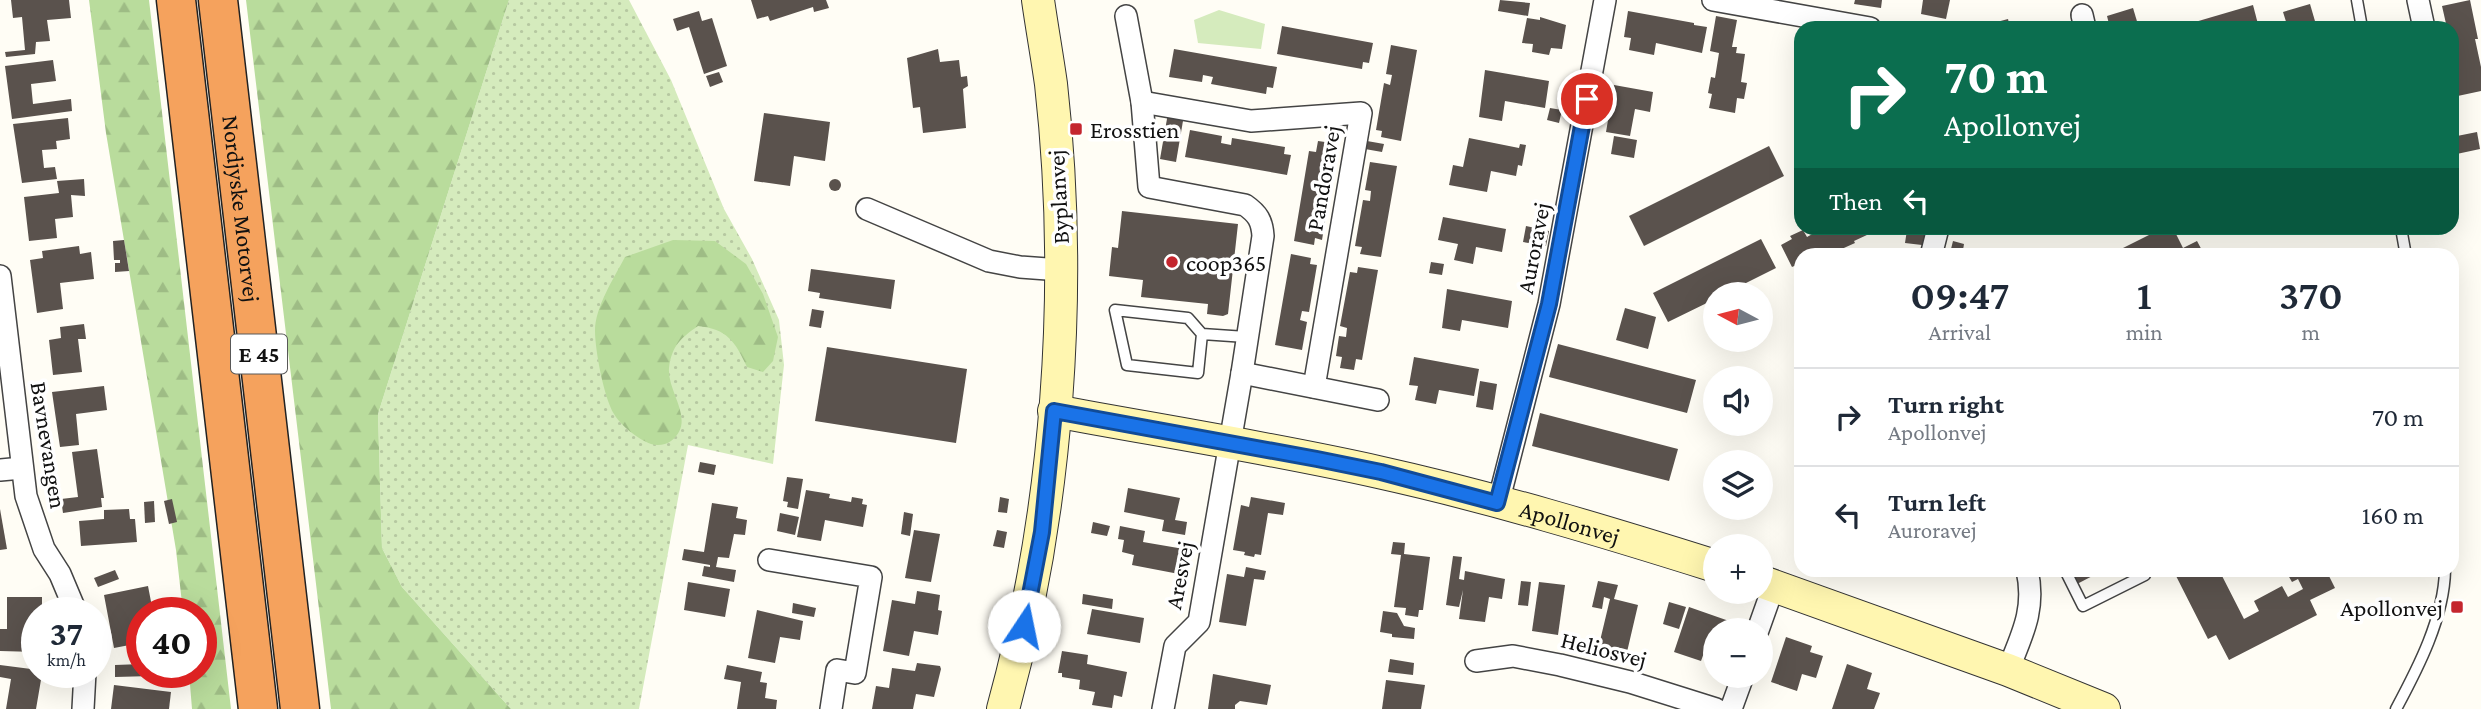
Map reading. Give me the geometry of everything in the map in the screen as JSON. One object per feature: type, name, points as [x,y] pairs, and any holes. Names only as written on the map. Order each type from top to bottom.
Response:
[{"type":"highway","name":"Nordjyske Motorvej","points":[[176,0],[258,709]]},
{"type":"highway","name":"Nordjyske Motorvej","points":[[218,0],[300,709]]},
{"type":"street","name":"Byplanvej","points":[[1003,709],[1020,649],[1042,532],[1054,411],[1061,270],[1055,130],[1038,0]]},
{"type":"street","name":"Auroravej","points":[[1497,503],[1549,304],[1605,0]]},
{"type":"street","points":[[1713,0],[1831,21]]},
{"type":"street","points":[[2418,0],[2422,21]]},
{"type":"street","name":"Pandoravej","points":[[1126,16],[1142,102],[1149,187],[1245,205],[1255,212],[1262,223],[1264,236],[1230,442]]},
{"type":"street","name":"Pandoravej","points":[[1142,102],[1251,121],[1362,113],[1314,387]]},
{"type":"street","name":"Byplanvej","points":[[867,209],[989,261],[1020,267],[1061,270]]},
{"type":"street","name":"Bavnevangen","points":[[0,276],[3,327],[22,468],[33,521],[69,597]]},
{"type":"street","points":[[1242,373],[1378,400]]},
{"type":"street","name":"Apollonvej","points":[[1054,411],[1381,472],[1637,541],[1703,562]]},
{"type":"street","name":"Aresvej","points":[[1163,709],[1175,646],[1199,622],[1230,442]]},
{"type":"street","points":[[0,470],[22,468]]},
{"type":"street","points":[[769,561],[871,578],[855,673],[837,670],[831,709]]},
{"type":"street","points":[[2008,670],[2028,618],[2031,601],[2028,577]]},
{"type":"street","points":[[1773,585],[2008,670],[2104,709]]},
{"type":"street","name":"Heliosvej","points":[[1476,661],[1513,656],[1560,665],[1630,682],[1716,709]]},
{"type":"street","points":[[83,709],[84,688]]},
{"type":"street","points":[[1731,709],[1738,688]]},
{"type":"lane","points":[[2357,0],[2361,21]]},
{"type":"lane","points":[[1202,334],[1198,373],[1126,365],[1115,310],[1188,318],[1202,334],[1247,337]]},
{"type":"lane","points":[[2068,577],[2083,606],[2141,577]]},
{"type":"lane","points":[[2396,709],[2433,627],[2445,577]]},
{"type":"green space","points":[[89,0],[149,0],[231,709],[192,709],[190,688],[217,688],[217,597],[181,597],[176,550],[106,133]]},
{"type":"green space","points":[[246,0],[509,0],[378,414],[382,548],[402,587],[511,709],[331,709]]},
{"type":"green space","points":[[509,0],[629,0],[671,80],[724,209],[752,259],[779,320],[784,365],[773,464],[688,445],[639,709],[511,709],[402,587],[382,548],[378,414]]},
{"type":"green space","points":[[1219,10],[1265,24],[1261,49],[1198,43],[1194,20]]},
{"type":"green space","points":[[673,240],[715,241],[746,264],[763,294],[778,337],[773,361],[763,372],[747,367],[734,343],[723,333],[698,326],[687,334],[675,348],[669,368],[681,425],[671,441],[656,445],[635,435],[621,423],[610,407],[601,374],[595,331],[598,312],[625,257]]},
{"type":"building","points":[[11,0],[69,0],[71,18],[47,20],[50,41],[36,42],[35,54],[6,57],[5,52],[25,50],[22,17],[13,18]]},
{"type":"building","points":[[751,0],[826,0],[829,8],[814,12],[813,7],[770,21],[768,16],[757,19]]},
{"type":"building","points":[[1500,0],[1530,3],[1528,16],[1498,11]]},
{"type":"building","points":[[1855,0],[1882,0],[1881,8],[1854,4]]},
{"type":"building","points":[[1923,0],[1950,0],[1946,19],[1921,14]]},
{"type":"building","points":[[2470,0],[2478,39],[2475,39],[2481,67],[2481,91],[2459,96],[2459,21],[2445,21],[2442,6]]},
{"type":"building","points":[[2310,4],[2315,21],[2286,21],[2283,12]]},
{"type":"building","points":[[2253,5],[2257,21],[2198,21]]},
{"type":"building","points":[[2133,8],[2137,21],[2108,21],[2107,16]]},
{"type":"building","points":[[699,11],[702,21],[712,18],[727,66],[704,74],[689,27],[677,31],[673,19]]},
{"type":"building","points":[[1628,11],[1707,27],[1702,53],[1656,43],[1654,55],[1629,50],[1631,38],[1624,37]]},
{"type":"building","points":[[1716,16],[1737,20],[1732,47],[1737,47],[1736,53],[1745,54],[1741,82],[1747,83],[1744,99],[1737,98],[1735,113],[1709,108],[1712,94],[1708,93],[1711,77],[1715,78],[1719,53],[1710,51]]},
{"type":"building","points":[[1540,17],[1566,25],[1562,49],[1551,48],[1549,55],[1532,52],[1533,44],[1522,43],[1527,18],[1540,20]]},
{"type":"building","points":[[1282,26],[1373,43],[1369,63],[1363,62],[1362,69],[1277,54]]},
{"type":"building","points":[[1391,45],[1417,50],[1401,141],[1381,137],[1382,131],[1376,130],[1384,83],[1390,85],[1392,75],[1386,74]]},
{"type":"building","points":[[938,49],[940,62],[959,60],[961,77],[967,76],[968,86],[963,89],[966,128],[923,133],[920,107],[913,108],[907,58]]},
{"type":"building","points":[[1174,49],[1277,67],[1273,88],[1267,87],[1266,94],[1211,84],[1213,77],[1203,75],[1202,82],[1169,77]]},
{"type":"building","points":[[53,60],[56,81],[31,84],[33,104],[71,99],[72,111],[12,119],[5,66]]},
{"type":"building","points":[[1485,70],[1549,81],[1545,108],[1505,101],[1502,121],[1479,117]]},
{"type":"building","points":[[719,72],[723,82],[710,87],[706,76]]},
{"type":"building","points":[[1614,85],[1653,92],[1650,112],[1635,109],[1630,136],[1606,132]]},
{"type":"building","points":[[1550,108],[1562,110],[1559,123],[1547,120]]},
{"type":"building","points":[[764,113],[830,122],[825,161],[794,156],[790,186],[754,181]]},
{"type":"building","points":[[1168,113],[1184,115],[1176,162],[1160,159]]},
{"type":"building","points":[[68,118],[70,139],[56,141],[57,149],[42,150],[44,168],[55,167],[57,179],[22,183],[13,124]]},
{"type":"building","points":[[1190,130],[1222,136],[1221,143],[1231,145],[1232,138],[1285,147],[1284,154],[1291,155],[1287,175],[1185,157]]},
{"type":"building","points":[[2477,132],[2480,149],[2459,154],[2459,136]]},
{"type":"building","points":[[1614,136],[1637,140],[1634,158],[1611,154]]},
{"type":"building","points":[[1469,138],[1519,148],[1520,144],[1526,145],[1522,166],[1518,165],[1516,176],[1491,171],[1487,192],[1449,185],[1453,165],[1463,167]]},
{"type":"building","points":[[1318,141],[1332,143],[1330,155],[1336,156],[1333,175],[1326,174],[1325,184],[1331,185],[1322,240],[1315,238],[1314,245],[1294,241],[1309,151],[1316,152]]},
{"type":"building","points":[[1367,141],[1384,144],[1382,152],[1365,149]]},
{"type":"building","points":[[1769,146],[1784,176],[1644,246],[1629,216]]},
{"type":"building","points":[[1370,162],[1397,166],[1381,257],[1360,254],[1362,247],[1355,246],[1363,200],[1370,201],[1371,191],[1365,190]]},
{"type":"building","points":[[84,179],[85,196],[71,195],[73,217],[55,219],[57,238],[29,241],[24,197],[59,193],[57,181]]},
{"type":"building","points":[[830,180],[840,180],[840,190],[830,190]]},
{"type":"building","name":"coop365","points":[[1122,211],[1238,224],[1228,314],[1207,314],[1208,304],[1141,297],[1143,280],[1109,276],[1112,247],[1118,248]]},
{"type":"building","points":[[1443,217],[1506,229],[1502,252],[1476,247],[1473,264],[1454,260],[1458,244],[1438,240]]},
{"type":"building","points":[[1526,226],[1549,231],[1546,246],[1523,242]]},
{"type":"building","points":[[1794,234],[1807,237],[1867,235],[1844,248],[1794,248],[1792,267],[1781,245],[1792,239],[1790,236]]},
{"type":"building","points":[[1906,235],[1925,235],[1922,245],[1905,243]]},
{"type":"building","points":[[2149,235],[2176,235],[2183,248],[2123,248]]},
{"type":"building","points":[[1761,239],[1776,268],[1748,282],[1703,282],[1703,305],[1668,322],[1653,293]]},
{"type":"building","points":[[124,240],[129,271],[115,272],[115,263],[120,263],[120,260],[114,260],[113,241]]},
{"type":"building","points":[[1953,241],[1964,244],[1963,248],[1951,248]]},
{"type":"building","points":[[2197,241],[2201,248],[2183,248]]},
{"type":"building","points":[[79,246],[80,254],[91,252],[94,279],[60,283],[63,309],[37,313],[30,260],[43,258],[42,251]]},
{"type":"building","points":[[1291,254],[1311,258],[1310,264],[1317,265],[1309,312],[1302,311],[1300,320],[1307,322],[1302,350],[1275,345]]},
{"type":"building","points":[[1431,262],[1444,264],[1442,275],[1429,273]]},
{"type":"building","points":[[1358,267],[1378,270],[1362,360],[1356,359],[1354,370],[1340,368],[1342,357],[1336,356],[1339,336],[1346,337],[1347,328],[1340,326],[1350,272],[1357,273]]},
{"type":"building","points":[[811,269],[895,280],[891,309],[819,298],[820,293],[808,291]]},
{"type":"building","points":[[1447,289],[1512,301],[1508,328],[1462,320],[1460,331],[1442,328]]},
{"type":"building","points":[[1625,308],[1656,317],[1648,349],[1616,340]]},
{"type":"building","points":[[812,309],[824,311],[821,328],[809,326]]},
{"type":"building","points":[[84,324],[86,339],[78,339],[82,372],[53,375],[49,340],[61,338],[60,327]]},
{"type":"building","points":[[1558,344],[1696,380],[1687,413],[1549,377]]},
{"type":"building","points":[[827,347],[967,369],[956,443],[815,421]]},
{"type":"building","points":[[1414,357],[1479,369],[1474,396],[1439,390],[1436,404],[1415,400],[1418,386],[1409,385]]},
{"type":"building","points":[[1480,381],[1497,384],[1493,410],[1476,407]]},
{"type":"building","points":[[104,386],[107,410],[76,414],[79,445],[60,447],[52,392]]},
{"type":"building","points":[[1540,413],[1678,449],[1669,481],[1532,446]]},
{"type":"building","points":[[97,449],[104,498],[101,498],[102,507],[63,513],[61,499],[78,497],[72,452]]},
{"type":"building","points":[[700,462],[716,465],[714,475],[698,472]]},
{"type":"building","points":[[787,477],[803,479],[798,509],[787,507],[788,502],[783,501]]},
{"type":"building","points":[[1128,488],[1180,498],[1175,520],[1187,522],[1185,535],[1162,531],[1164,520],[1124,512]]},
{"type":"building","points":[[806,490],[830,494],[829,498],[851,502],[852,497],[863,499],[862,504],[867,505],[863,527],[825,520],[821,541],[797,537]]},
{"type":"building","points":[[1000,497],[1009,499],[1007,513],[998,512]]},
{"type":"building","points":[[1251,497],[1285,503],[1283,515],[1268,513],[1261,555],[1255,554],[1254,557],[1233,550],[1241,505],[1249,507]]},
{"type":"building","points":[[172,499],[177,522],[169,524],[164,501]]},
{"type":"building","points":[[154,501],[155,522],[145,523],[144,502]]},
{"type":"building","points":[[712,503],[738,507],[736,518],[747,520],[745,535],[734,534],[729,558],[718,557],[716,567],[736,570],[734,582],[702,576],[704,566],[710,565],[682,560],[684,549],[704,552]]},
{"type":"building","points":[[0,509],[7,549],[0,550]]},
{"type":"building","points":[[129,509],[130,519],[135,519],[137,542],[81,546],[79,521],[104,519],[104,510]]},
{"type":"building","points":[[904,512],[913,514],[910,536],[901,534]]},
{"type":"building","points":[[780,513],[799,517],[795,535],[777,531]]},
{"type":"building","points":[[1093,522],[1110,526],[1107,536],[1091,533]]},
{"type":"building","points":[[1120,526],[1145,531],[1143,542],[1184,549],[1179,574],[1132,565],[1134,555],[1122,552],[1124,540],[1118,539]]},
{"type":"building","points":[[914,530],[940,534],[931,582],[905,578]]},
{"type":"building","points":[[997,530],[1007,532],[1004,548],[993,546]]},
{"type":"building","points":[[1393,542],[1405,543],[1404,554],[1430,557],[1423,610],[1419,610],[1418,617],[1405,615],[1406,608],[1394,607],[1401,555],[1391,554]]},
{"type":"building","points":[[1453,556],[1462,557],[1459,579],[1464,580],[1465,571],[1505,579],[1502,599],[1489,597],[1485,622],[1459,619],[1463,590],[1459,607],[1446,605]]},
{"type":"building","points":[[1246,567],[1266,571],[1264,580],[1254,579],[1246,626],[1219,622],[1227,574],[1244,577]]},
{"type":"building","points":[[115,570],[119,579],[98,587],[94,578]]},
{"type":"building","points":[[2074,577],[2090,577],[2077,584]]},
{"type":"building","points":[[2177,577],[2223,577],[2244,619],[2259,611],[2254,601],[2282,586],[2288,597],[2303,589],[2298,579],[2292,582],[2289,577],[2330,577],[2335,588],[2310,600],[2317,615],[2229,660],[2216,635],[2208,639]]},
{"type":"building","points":[[1521,581],[1531,582],[1528,606],[1518,605]]},
{"type":"building","points":[[1598,581],[1618,585],[1614,599],[1638,605],[1627,652],[1599,645],[1610,599],[1604,597],[1602,609],[1592,607]]},
{"type":"building","points":[[688,582],[730,589],[725,617],[684,610]]},
{"type":"building","points":[[1539,582],[1565,585],[1558,635],[1532,631]]},
{"type":"building","points":[[148,586],[150,597],[126,597],[126,646],[114,648],[112,597],[104,595]]},
{"type":"building","points":[[917,591],[940,595],[938,610],[942,611],[938,635],[914,631],[909,656],[883,651],[892,600],[915,604]]},
{"type":"building","points":[[1083,594],[1113,599],[1112,609],[1082,604]]},
{"type":"building","points":[[7,597],[21,597],[21,652],[0,651],[0,629],[7,629]]},
{"type":"building","points":[[1669,602],[1686,607],[1679,629],[1663,624]]},
{"type":"building","points":[[793,603],[816,608],[814,617],[792,613]]},
{"type":"building","points":[[1689,607],[1720,618],[1703,618],[1701,661],[1674,652]]},
{"type":"building","points":[[1092,609],[1144,618],[1140,643],[1087,634]]},
{"type":"building","points":[[757,610],[803,621],[800,640],[780,637],[775,663],[748,658]]},
{"type":"building","points":[[1383,611],[1397,613],[1404,626],[1415,628],[1414,639],[1392,637],[1392,634],[1380,632]]},
{"type":"building","points":[[1786,637],[1812,646],[1810,652],[1823,656],[1816,678],[1802,674],[1797,691],[1773,683]]},
{"type":"building","points":[[1062,651],[1088,655],[1087,664],[1127,672],[1122,697],[1114,695],[1112,708],[1092,705],[1095,692],[1079,689],[1080,680],[1062,677],[1062,673],[1058,673]]},
{"type":"building","points":[[1390,659],[1414,663],[1413,675],[1388,672]]},
{"type":"building","points":[[917,663],[940,666],[934,697],[916,694],[913,709],[872,709],[876,686],[889,688],[892,668],[915,671]]},
{"type":"building","points":[[1847,664],[1872,673],[1867,689],[1880,693],[1874,709],[1832,709]]},
{"type":"building","points":[[0,665],[21,668],[21,688],[40,688],[36,709],[6,709],[11,679],[0,677]]},
{"type":"building","points":[[115,665],[126,665],[126,677],[115,677]]},
{"type":"building","points":[[727,665],[762,672],[760,682],[767,683],[765,698],[777,700],[776,709],[737,709],[741,682],[724,679]]},
{"type":"building","points":[[1213,674],[1271,685],[1267,705],[1240,701],[1235,705],[1235,709],[1208,709]]},
{"type":"building","points":[[1386,680],[1425,685],[1421,709],[1382,709]]},
{"type":"building","points":[[114,685],[171,692],[169,709],[111,709]]},
{"type":"place","name":"Erosstien","points":[[1076,129]]},
{"type":"place","name":"coop365","points":[[1172,262]]},
{"type":"place","name":"Apollonvej","points":[[2457,607]]},
{"type":"route","points":[[1024,626],[1042,532],[1054,411],[1381,472],[1497,503],[1549,304],[1587,99]]}]
